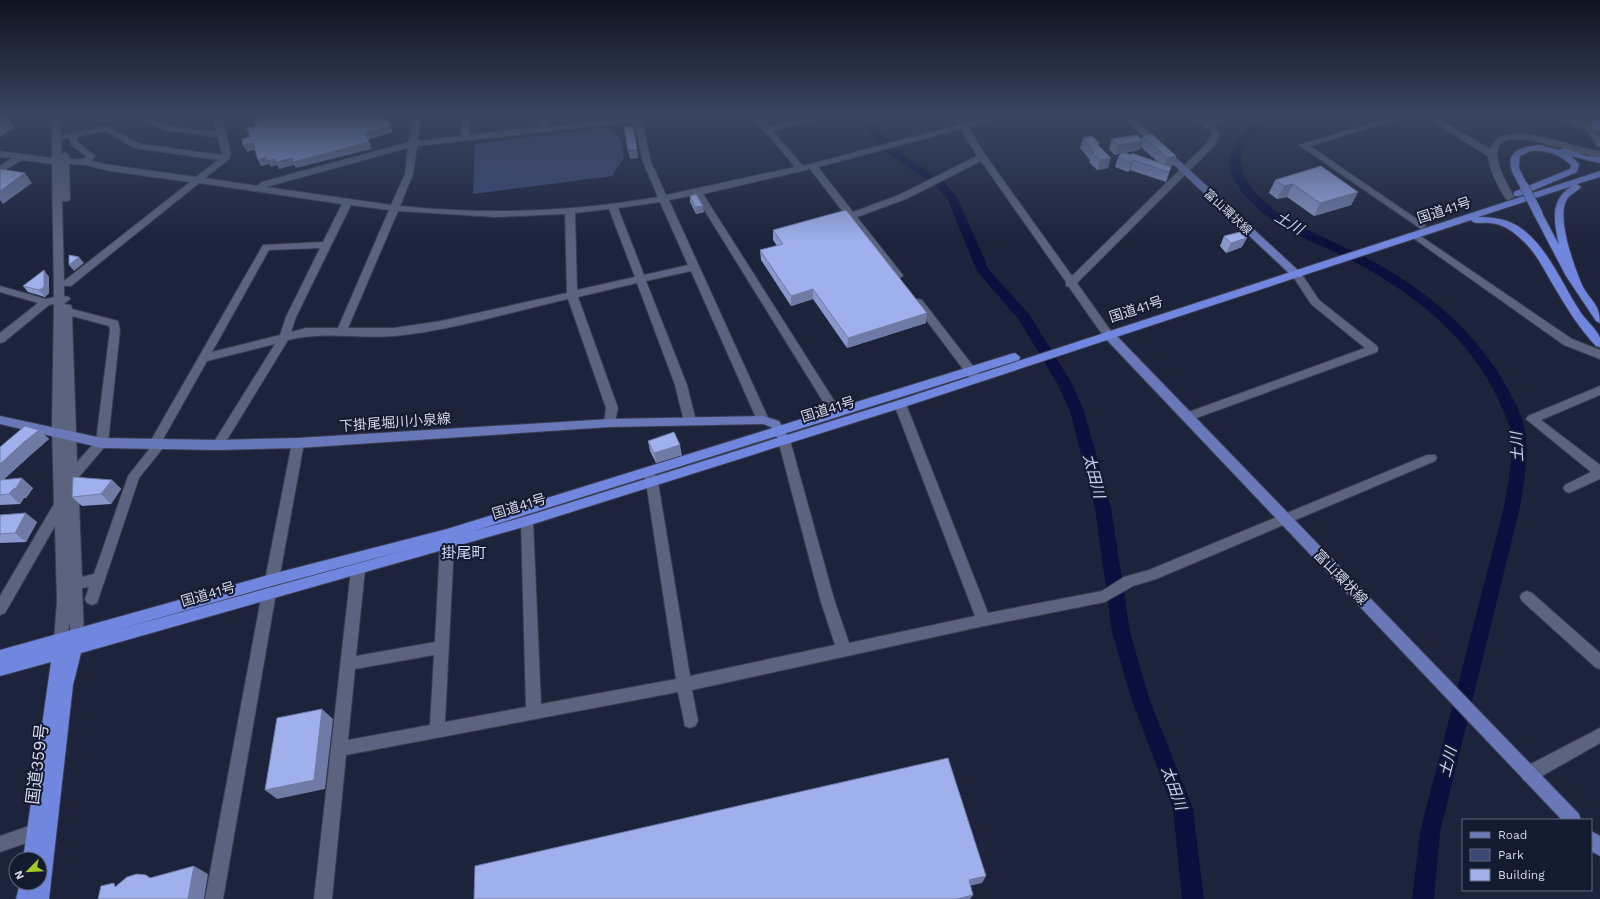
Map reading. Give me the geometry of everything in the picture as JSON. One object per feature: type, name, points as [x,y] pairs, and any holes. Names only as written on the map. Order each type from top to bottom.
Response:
[{"type":"highway","points":[[1506,158],[1508,167],[1521,187],[1535,214],[1579,289],[1600,319]]},
{"type":"highway","points":[[1515,158],[1514,162],[1521,187]]},
{"type":"highway","points":[[1509,197],[1568,174],[1574,170],[1574,164],[1568,158]]},
{"type":"highway","points":[[1585,158],[1600,160]]},
{"type":"highway","name":"国道41号","points":[[1369,247],[1421,226],[1600,168]]},
{"type":"highway","name":"国道41号","points":[[782,436],[836,413],[973,375],[1337,257],[1369,247],[1416,236],[1600,175]]},
{"type":"highway","points":[[1579,289],[1565,244],[1558,210],[1560,202],[1570,191],[1600,175]]},
{"type":"highway","points":[[1535,214],[1552,256],[1560,288]]},
{"type":"highway","points":[[1434,230],[1480,220],[1507,225],[1520,232],[1531,242],[1544,260],[1560,288],[1586,326],[1597,347]]},
{"type":"highway","name":"国道41号","points":[[60,646],[270,587],[446,534],[650,477],[782,436],[900,404],[973,375]]},
{"type":"highway","name":"国道41号","points":[[270,587],[358,570],[447,545],[527,521],[650,477]]},
{"type":"highway","name":"国道359号","points":[[40,899],[66,685],[76,642]]},
{"type":"highway","points":[[0,658],[60,646]]},
{"type":"highway","points":[[0,669],[60,646]]},
{"type":"highway","name":"国道359号","points":[[32,851],[60,646]]},
{"type":"main road","name":"富山環状線","points":[[1170,158],[1293,272]]},
{"type":"main road","name":"富山環状線","points":[[1106,332],[1572,819]]},
{"type":"main road","name":"下掛尾堀川小泉線","points":[[0,420],[102,443],[218,445],[298,444],[610,423],[764,420]]},
{"type":"main road","points":[[764,420],[775,424],[782,436]]},
{"type":"main road","points":[[1592,840],[1600,848]]},
{"type":"street","points":[[0,170],[19,158]]},
{"type":"street","points":[[30,158],[86,162],[110,168],[393,209],[482,214],[613,208],[698,193],[840,158]]},
{"type":"street","points":[[60,646],[64,602],[61,504],[67,311],[63,299],[67,284],[61,158]]},
{"type":"street","points":[[62,158],[64,434],[72,476],[76,584],[76,642]]},
{"type":"street","points":[[86,162],[89,158]]},
{"type":"street","points":[[67,284],[225,158]]},
{"type":"street","points":[[258,189],[264,184],[361,158]]},
{"type":"street","points":[[342,331],[393,209],[410,174],[412,158]]},
{"type":"street","points":[[646,158],[764,420]]},
{"type":"street","points":[[792,158],[800,168]]},
{"type":"street","points":[[852,215],[883,206],[980,158]]},
{"type":"street","points":[[983,158],[1070,284],[1106,332]]},
{"type":"street","points":[[1070,284],[1197,158]]},
{"type":"street","points":[[1322,158],[1421,226]]},
{"type":"street","points":[[1491,158],[1497,177],[1509,197]]},
{"type":"street","points":[[812,165],[852,215],[973,375]]},
{"type":"street","points":[[698,193],[836,413]]},
{"type":"street","points":[[218,445],[284,338],[291,317],[348,202]]},
{"type":"street","points":[[613,208],[681,385],[690,421]]},
{"type":"street","points":[[570,211],[572,295],[612,408],[610,423]]},
{"type":"street","points":[[1416,236],[1568,342],[1579,347],[1597,347]]},
{"type":"street","points":[[92,599],[134,476],[156,445],[266,246],[327,244]]},
{"type":"street","points":[[204,358],[306,332],[394,332],[420,329],[694,267]]},
{"type":"street","points":[[1187,417],[1373,349],[1315,302],[1293,272]]},
{"type":"street","points":[[0,289],[46,302],[63,299]]},
{"type":"street","points":[[0,339],[46,302]]},
{"type":"street","points":[[67,311],[114,324],[102,443],[72,476]]},
{"type":"street","points":[[1569,488],[1600,472],[1532,419],[1600,390]]},
{"type":"street","points":[[900,404],[984,620]]},
{"type":"street","points":[[23,439],[34,428]]},
{"type":"street","points":[[782,436],[827,599],[844,650]]},
{"type":"street","points":[[214,899],[270,587],[298,444]]},
{"type":"street","points":[[338,749],[685,684],[984,620],[1106,596],[1129,581],[1151,575],[1286,520],[1431,458]]},
{"type":"street","points":[[650,477],[690,721]]},
{"type":"street","points":[[0,609],[61,504]]},
{"type":"street","points":[[527,521],[534,712]]},
{"type":"street","points":[[437,730],[447,545]]},
{"type":"street","points":[[323,899],[358,570]]},
{"type":"street","points":[[76,584],[99,579]]},
{"type":"street","points":[[1527,597],[1600,662]]},
{"type":"street","points":[[348,664],[441,647]]},
{"type":"street","points":[[1529,774],[1600,735]]},
{"type":"street","points":[[0,844],[35,832]]},
{"type":"green space","points":[[474,158],[624,158],[612,176],[473,194]]},
{"type":"building","points":[[266,158],[308,158],[293,162],[292,158],[276,162],[275,159],[267,161]]},
{"type":"building","points":[[1098,158],[1111,158],[1100,160]]},
{"type":"building","points":[[1120,158],[1146,158],[1171,167],[1169,172],[1133,160],[1131,162]]},
{"type":"building","points":[[1321,166],[1358,192],[1320,203],[1293,184],[1284,186],[1275,180]]},
{"type":"building","points":[[0,169],[25,173],[0,191]]},
{"type":"building","points":[[696,194],[703,206],[695,207],[690,196]]},
{"type":"building","points":[[846,210],[927,313],[848,338],[813,289],[791,296],[760,250],[783,244],[773,230]]},
{"type":"building","points":[[1240,232],[1247,238],[1231,243],[1224,236]]},
{"type":"building","points":[[69,255],[79,257],[69,265]]},
{"type":"building","points":[[44,270],[44,287],[39,290],[23,286]]},
{"type":"building","points":[[25,426],[39,430],[0,464],[0,447]]},
{"type":"building","points":[[674,432],[680,445],[654,453],[648,441]]},
{"type":"building","points":[[73,477],[112,480],[101,494],[72,497]]},
{"type":"building","points":[[22,478],[16,488],[9,494],[0,495],[1,480]]},
{"type":"building","points":[[26,513],[15,533],[0,534],[0,515]]},
{"type":"building","points":[[322,709],[314,780],[265,790],[277,718]]},
{"type":"building","points":[[948,758],[986,876],[969,880],[973,895],[957,899],[474,899],[475,866]]},
{"type":"building","points":[[194,866],[188,899],[98,899],[101,886],[114,883],[115,887],[127,877],[137,874],[146,875],[150,878]]},
{"type":"waterway","name":"太田川","points":[[902,158],[940,184],[953,199],[983,271],[1024,317],[1064,382],[1077,411],[1103,508],[1121,632],[1140,698],[1183,809],[1193,899]]},
{"type":"waterway","name":"土川","points":[[1236,158],[1237,172],[1241,181],[1251,196],[1269,212],[1295,228],[1353,256],[1389,276],[1411,290],[1452,325],[1470,344],[1486,365],[1500,388],[1517,426],[1519,459],[1512,507],[1430,832],[1423,899]]},
{"type":"tunnel","points":[[1595,348],[1600,348]]},
{"type":"district","name":"掛尾町","points":[[464,553]]}]
